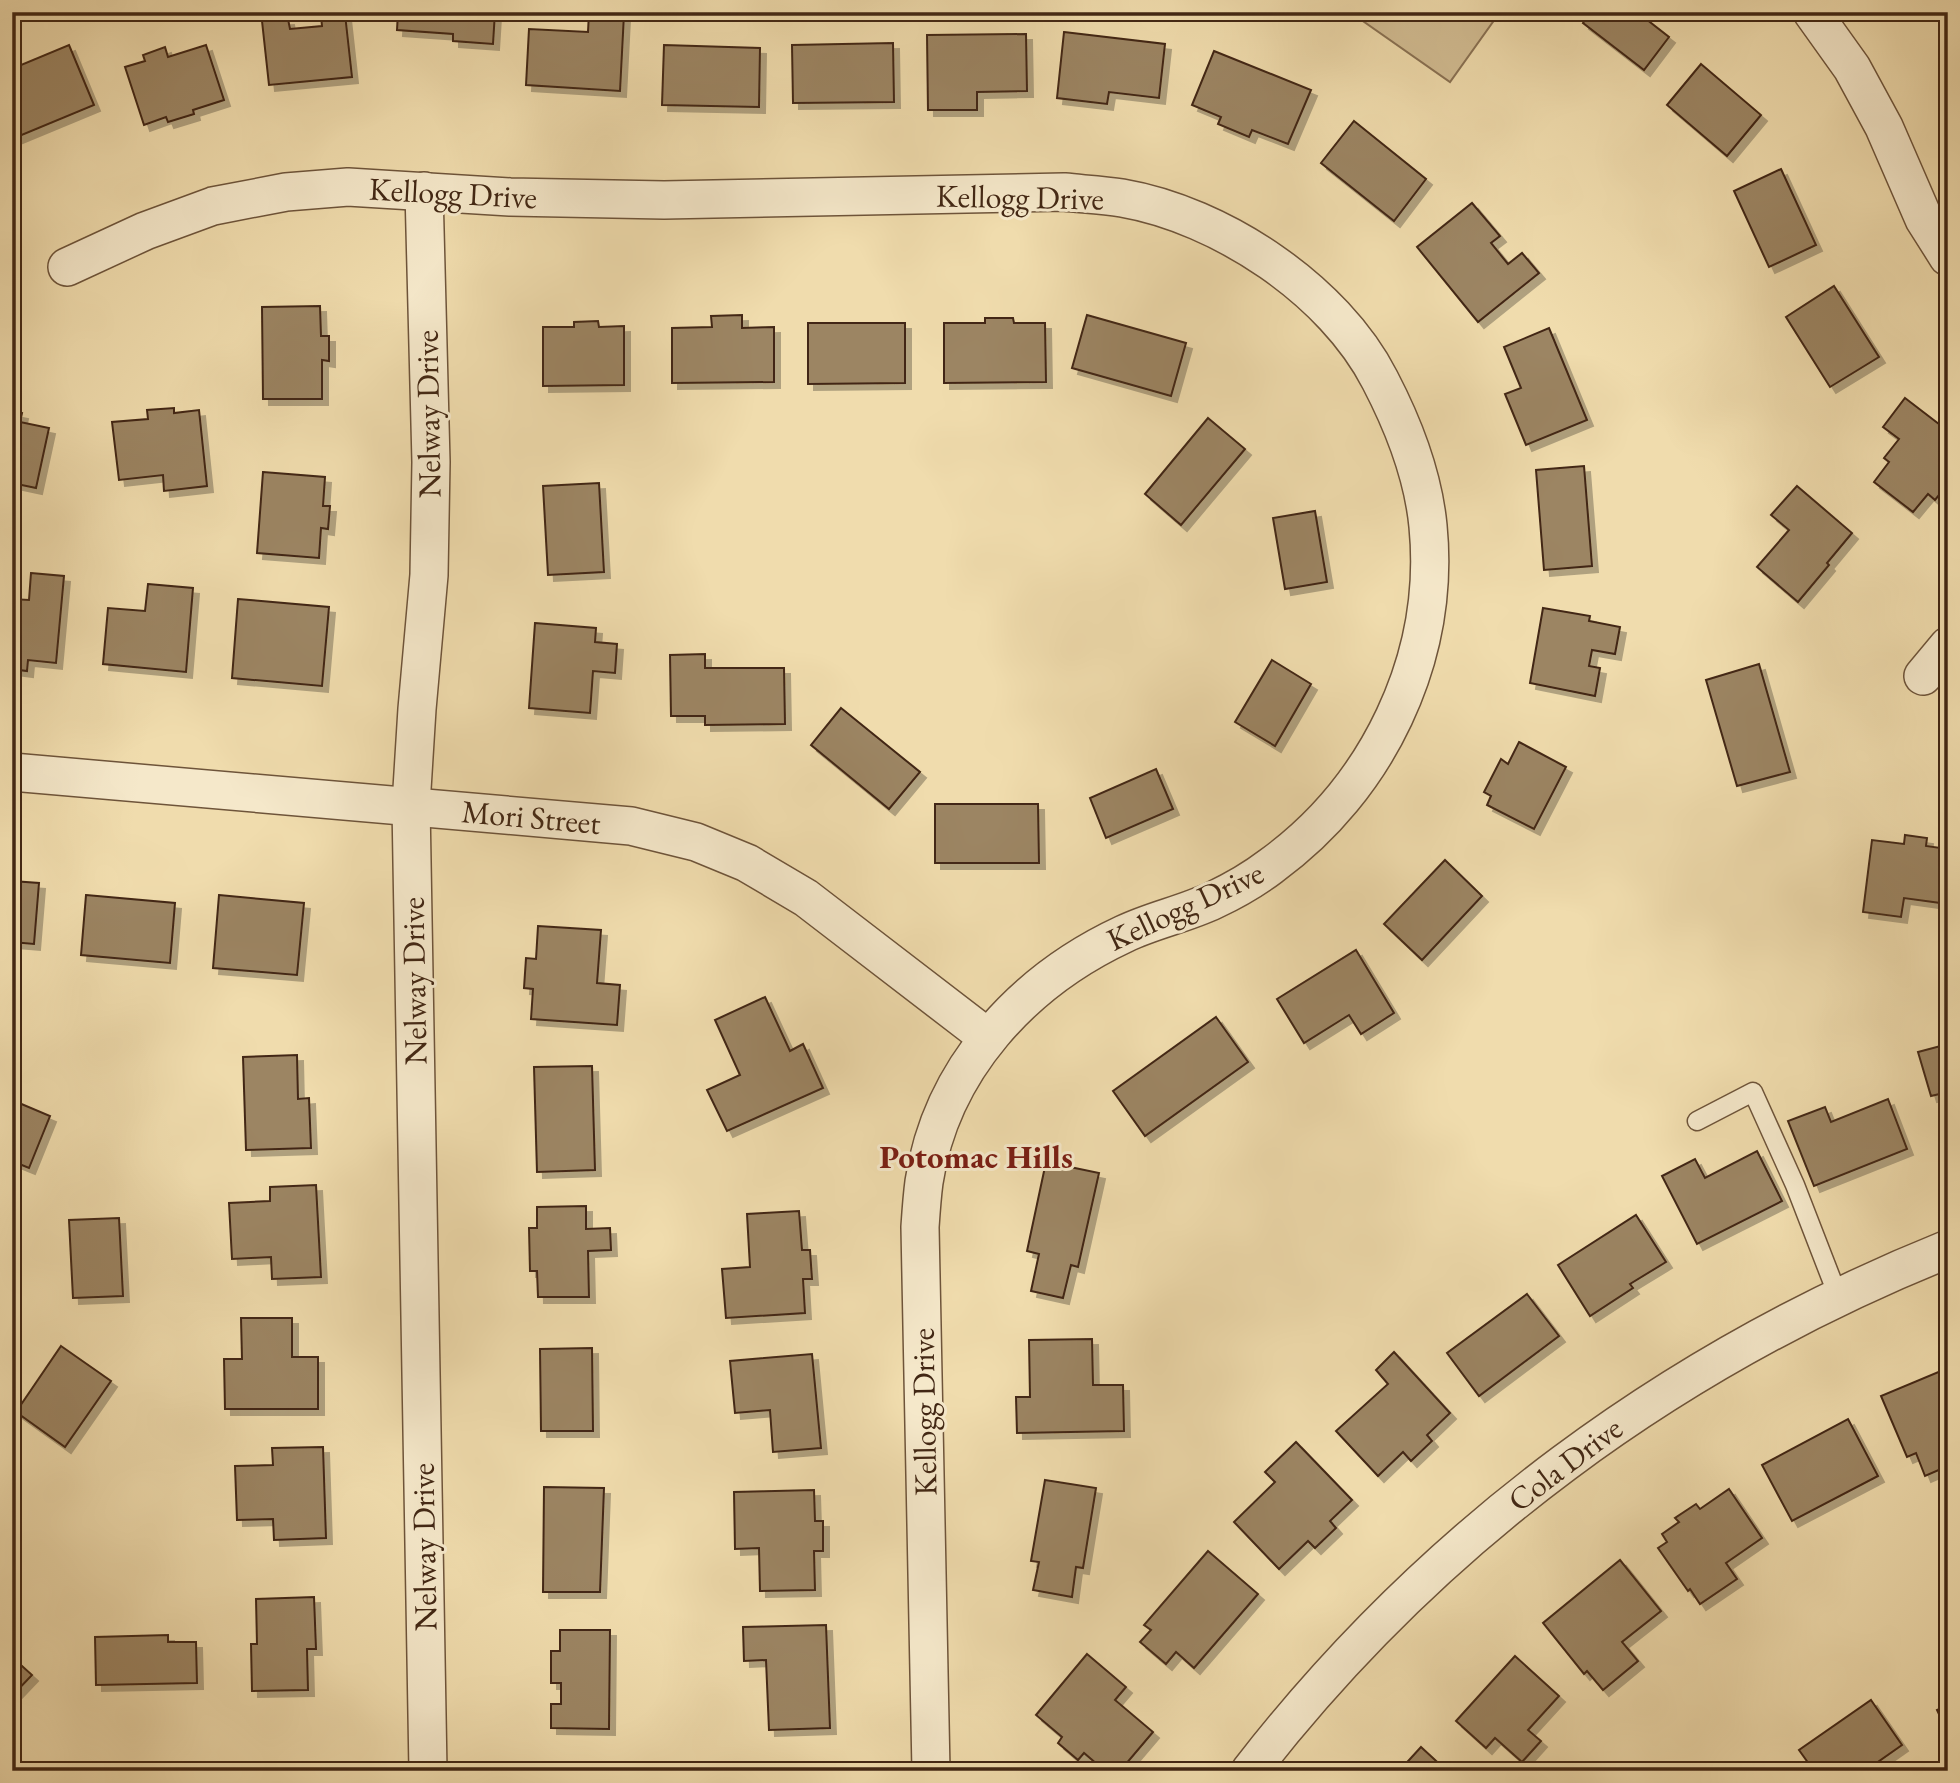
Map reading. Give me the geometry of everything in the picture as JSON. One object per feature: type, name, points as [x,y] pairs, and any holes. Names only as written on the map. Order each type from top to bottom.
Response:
[{"type":"street","points":[[1812,12],[1852,68],[1884,127],[1924,219],[1948,257]]},
{"type":"street","name":"Kellogg Drive","points":[[67,267],[145,230],[213,206],[286,192],[348,187],[510,197],[664,200],[1063,192],[1124,198],[1177,213],[1219,230],[1280,267],[1325,306],[1364,352],[1401,419],[1418,470],[1428,526],[1429,578],[1423,634],[1407,690],[1383,742],[1353,788],[1315,831],[1269,868],[1214,900],[1126,933],[1076,959],[1032,990],[987,1037],[959,1082],[937,1129],[924,1180],[920,1227],[931,1771]]},
{"type":"street","name":"Nelway Drive","points":[[424,191],[431,462],[429,575],[411,805],[428,1771]]},
{"type":"street","points":[[1923,676],[1948,646]]},
{"type":"street","name":"Mori Street","points":[[12,772],[631,826],[696,842],[747,863],[806,898],[987,1037]]},
{"type":"street","name":"Cola Drive","points":[[1250,1771],[1279,1733],[1354,1648],[1439,1565],[1531,1486],[1633,1412],[1736,1349],[1838,1296],[1948,1249]]},
{"type":"lane","points":[[1697,1121],[1753,1092],[1795,1185],[1838,1296]]},
{"type":"shaded area","points":[[1350,12],[1500,12],[1450,82]]},
{"type":"building","points":[[398,12],[495,12],[493,44],[453,41],[453,34],[397,30]]},
{"type":"building","points":[[589,12],[624,14],[620,91],[526,85],[529,29],[588,32]]},
{"type":"building","points":[[1591,12],[1637,12],[1669,37],[1644,70],[1583,23]]},
{"type":"building","points":[[345,14],[352,77],[269,85],[262,21],[288,19],[290,29],[322,26],[321,16]]},
{"type":"building","points":[[1064,32],[1165,44],[1159,98],[1109,92],[1107,104],[1057,98]]},
{"type":"building","points":[[1026,34],[1027,91],[977,92],[977,110],[928,110],[927,35]]},
{"type":"building","points":[[893,43],[894,102],[793,103],[792,45]]},
{"type":"building","points":[[69,45],[94,105],[12,139],[12,64],[14,68]]},
{"type":"building","points":[[206,45],[224,100],[193,110],[194,114],[168,122],[166,117],[144,125],[125,67],[145,61],[143,55],[165,47],[168,57]]},
{"type":"building","points":[[664,45],[760,48],[759,107],[662,105]]},
{"type":"building","points":[[1214,51],[1311,90],[1288,144],[1252,130],[1249,137],[1218,124],[1221,117],[1192,105]]},
{"type":"building","points":[[1701,64],[1761,115],[1727,156],[1667,105]]},
{"type":"building","points":[[1354,121],[1426,179],[1394,221],[1321,163]]},
{"type":"building","points":[[1781,169],[1816,245],[1769,267],[1734,191]]},
{"type":"building","points":[[1472,203],[1500,236],[1491,243],[1508,264],[1522,253],[1539,273],[1478,322],[1417,247]]},
{"type":"building","points":[[1834,286],[1879,357],[1830,387],[1786,317]]},
{"type":"building","points":[[320,306],[321,336],[329,336],[329,361],[322,360],[322,399],[263,399],[262,307]]},
{"type":"building","points":[[742,315],[742,328],[774,327],[774,382],[672,383],[672,328],[712,327],[711,316]]},
{"type":"building","points":[[1087,315],[1186,343],[1171,396],[1072,368]]},
{"type":"building","points":[[985,318],[1013,318],[1014,323],[1045,323],[1046,382],[944,383],[944,323],[985,323]]},
{"type":"building","points":[[598,321],[599,327],[624,326],[624,385],[543,386],[543,327],[574,327],[574,322]]},
{"type":"building","points":[[808,323],[905,323],[905,383],[808,384]]},
{"type":"building","points":[[1549,328],[1587,420],[1526,445],[1505,394],[1521,388],[1504,347]]},
{"type":"building","points":[[1905,398],[1948,431],[1948,484],[1935,500],[1928,494],[1913,512],[1874,482],[1889,462],[1884,458],[1899,439],[1883,427]]},
{"type":"building","points":[[174,408],[174,413],[199,410],[207,486],[164,491],[163,475],[119,480],[112,422],[148,419],[147,410]]},
{"type":"building","points":[[12,411],[22,413],[20,422],[49,428],[36,488],[12,483]]},
{"type":"building","points":[[1208,418],[1245,449],[1181,525],[1145,494]]},
{"type":"building","points":[[1584,466],[1592,566],[1544,570],[1536,470]]},
{"type":"building","points":[[263,472],[325,477],[323,506],[330,506],[328,529],[321,528],[319,558],[257,553]]},
{"type":"building","points":[[599,483],[604,572],[548,575],[543,486]]},
{"type":"building","points":[[1797,486],[1852,533],[1798,602],[1757,567],[1789,530],[1771,515]]},
{"type":"building","points":[[1315,511],[1327,582],[1285,589],[1273,518]]},
{"type":"building","points":[[31,573],[64,576],[56,663],[28,660],[27,671],[12,669],[12,599],[29,600]]},
{"type":"building","points":[[148,584],[193,588],[186,672],[103,664],[108,608],[145,611]]},
{"type":"building","points":[[238,599],[329,607],[322,686],[232,678]]},
{"type":"building","points":[[1543,608],[1590,616],[1589,621],[1620,627],[1615,654],[1592,650],[1589,666],[1600,668],[1595,696],[1530,683]]},
{"type":"building","points":[[535,623],[596,628],[595,642],[617,644],[615,673],[593,671],[590,713],[529,708]]},
{"type":"building","points":[[705,654],[705,668],[784,668],[785,724],[705,725],[705,716],[671,716],[670,655]]},
{"type":"building","points":[[1272,660],[1311,684],[1275,746],[1235,722]]},
{"type":"building","points":[[1759,664],[1790,772],[1737,786],[1706,680]]},
{"type":"building","points":[[841,708],[920,772],[889,809],[811,745]]},
{"type":"building","points":[[1519,742],[1566,767],[1534,829],[1487,805],[1491,796],[1484,792],[1501,759],[1508,764]]},
{"type":"building","points":[[1156,769],[1173,809],[1106,838],[1090,798]]},
{"type":"building","points":[[935,804],[1038,804],[1039,863],[935,863]]},
{"type":"building","points":[[1905,835],[1927,838],[1926,846],[1948,849],[1948,904],[1904,898],[1901,917],[1863,912],[1872,840],[1904,844]]},
{"type":"building","points":[[1445,860],[1482,896],[1422,960],[1384,924]]},
{"type":"building","points":[[12,881],[39,883],[34,944],[12,942]]},
{"type":"building","points":[[86,895],[175,903],[170,963],[81,955]]},
{"type":"building","points":[[219,895],[304,903],[297,975],[213,968]]},
{"type":"building","points":[[538,926],[601,930],[597,983],[620,985],[617,1025],[531,1019],[533,989],[524,988],[526,958],[536,959]]},
{"type":"building","points":[[1356,950],[1394,1013],[1361,1034],[1349,1015],[1304,1043],[1277,999]]},
{"type":"building","points":[[765,997],[790,1051],[803,1044],[823,1088],[727,1131],[707,1090],[740,1075],[715,1020]]},
{"type":"building","points":[[1216,1017],[1248,1062],[1145,1136],[1113,1091]]},
{"type":"building","points":[[1948,1044],[1948,1092],[1931,1096],[1918,1052]]},
{"type":"building","points":[[297,1055],[298,1099],[309,1098],[311,1148],[246,1150],[243,1057]]},
{"type":"building","points":[[592,1066],[595,1170],[537,1172],[534,1067]]},
{"type":"building","points":[[1888,1099],[1907,1149],[1814,1186],[1788,1121],[1825,1107],[1831,1122]]},
{"type":"building","points":[[12,1100],[50,1116],[29,1168],[12,1161]]},
{"type":"building","points":[[1757,1151],[1782,1201],[1697,1244],[1662,1176],[1695,1159],[1705,1178]]},
{"type":"building","points":[[1046,1162],[1099,1173],[1078,1267],[1071,1265],[1063,1298],[1031,1291],[1039,1254],[1027,1251]]},
{"type":"building","points":[[316,1185],[321,1277],[272,1279],[271,1257],[232,1259],[229,1203],[270,1201],[270,1187]]},
{"type":"building","points":[[586,1206],[586,1229],[610,1228],[611,1250],[588,1251],[589,1297],[538,1297],[537,1271],[530,1271],[529,1228],[537,1228],[537,1207]]},
{"type":"building","points":[[799,1211],[802,1250],[810,1250],[812,1279],[803,1279],[805,1313],[726,1318],[722,1269],[750,1267],[747,1214]]},
{"type":"building","points":[[1636,1215],[1666,1262],[1630,1284],[1633,1288],[1590,1316],[1558,1265]]},
{"type":"building","points":[[119,1218],[123,1296],[73,1298],[69,1220]]},
{"type":"building","points":[[1527,1294],[1559,1336],[1479,1396],[1447,1353]]},
{"type":"building","points":[[241,1318],[292,1318],[292,1357],[318,1357],[318,1409],[225,1409],[224,1359],[242,1359]]},
{"type":"building","points":[[1092,1339],[1093,1385],[1123,1385],[1124,1431],[1017,1433],[1016,1397],[1030,1397],[1029,1340]]},
{"type":"building","points":[[61,1346],[111,1381],[65,1447],[16,1412]]},
{"type":"building","points":[[592,1348],[593,1431],[541,1431],[540,1349]]},
{"type":"building","points":[[1394,1352],[1450,1413],[1427,1435],[1432,1441],[1411,1461],[1403,1452],[1378,1476],[1336,1431],[1388,1384],[1376,1370]]},
{"type":"building","points":[[812,1354],[821,1448],[773,1452],[770,1410],[735,1413],[730,1361]]},
{"type":"building","points":[[1948,1368],[1948,1466],[1925,1476],[1916,1453],[1907,1457],[1881,1396]]},
{"type":"building","points":[[1848,1419],[1878,1476],[1792,1521],[1762,1465]]},
{"type":"building","points":[[1296,1442],[1352,1500],[1330,1521],[1336,1528],[1315,1548],[1308,1541],[1279,1569],[1234,1522],[1275,1482],[1265,1472]]},
{"type":"building","points":[[323,1447],[326,1538],[274,1540],[273,1519],[237,1520],[235,1466],[273,1465],[272,1448]]},
{"type":"building","points":[[1045,1480],[1096,1488],[1083,1568],[1076,1567],[1072,1597],[1033,1590],[1039,1562],[1031,1561]]},
{"type":"building","points":[[544,1487],[604,1488],[600,1592],[543,1592]]},
{"type":"building","points":[[1729,1489],[1762,1538],[1726,1563],[1737,1579],[1700,1604],[1658,1548],[1667,1542],[1662,1534],[1679,1522],[1675,1518],[1696,1504],[1700,1509]]},
{"type":"building","points":[[814,1490],[815,1521],[823,1521],[823,1551],[814,1551],[815,1590],[760,1591],[759,1548],[735,1549],[734,1492]]},
{"type":"building","points":[[1208,1551],[1258,1594],[1194,1668],[1176,1652],[1166,1664],[1140,1642],[1151,1630],[1144,1625]]},
{"type":"building","points":[[1620,1560],[1661,1611],[1622,1642],[1638,1661],[1603,1690],[1587,1671],[1584,1674],[1543,1623]]},
{"type":"building","points":[[314,1597],[316,1649],[307,1649],[308,1690],[252,1691],[251,1644],[257,1644],[256,1599]]},
{"type":"building","points":[[826,1625],[830,1728],[769,1730],[766,1660],[744,1661],[743,1627]]},
{"type":"building","points":[[560,1630],[610,1630],[609,1729],[551,1728],[551,1704],[561,1704],[561,1683],[551,1683],[551,1651],[560,1651]]},
{"type":"building","points":[[168,1635],[168,1642],[196,1642],[197,1683],[96,1685],[95,1637]]},
{"type":"building","points":[[1087,1654],[1126,1687],[1115,1700],[1153,1732],[1120,1771],[1105,1771],[1084,1753],[1078,1760],[1058,1743],[1062,1737],[1036,1715]]},
{"type":"building","points":[[1515,1656],[1559,1696],[1528,1730],[1541,1741],[1522,1762],[1495,1738],[1486,1748],[1456,1721]]},
{"type":"building","points":[[12,1657],[32,1675],[12,1696]]},
{"type":"building","points":[[1871,1700],[1902,1745],[1868,1769],[1870,1771],[1814,1771],[1799,1750]]},
{"type":"building","points":[[1948,1705],[1948,1733],[1937,1710]]},
{"type":"building","points":[[1421,1747],[1447,1771],[1399,1771]]},
{"type":"building","points":[[537,1766],[634,1766],[634,1771],[537,1771]]},
{"type":"building","points":[[820,1767],[820,1771],[739,1771],[739,1768]]},
{"type":"district","name":"Potomac Hills","points":[[976,1156]]}]
